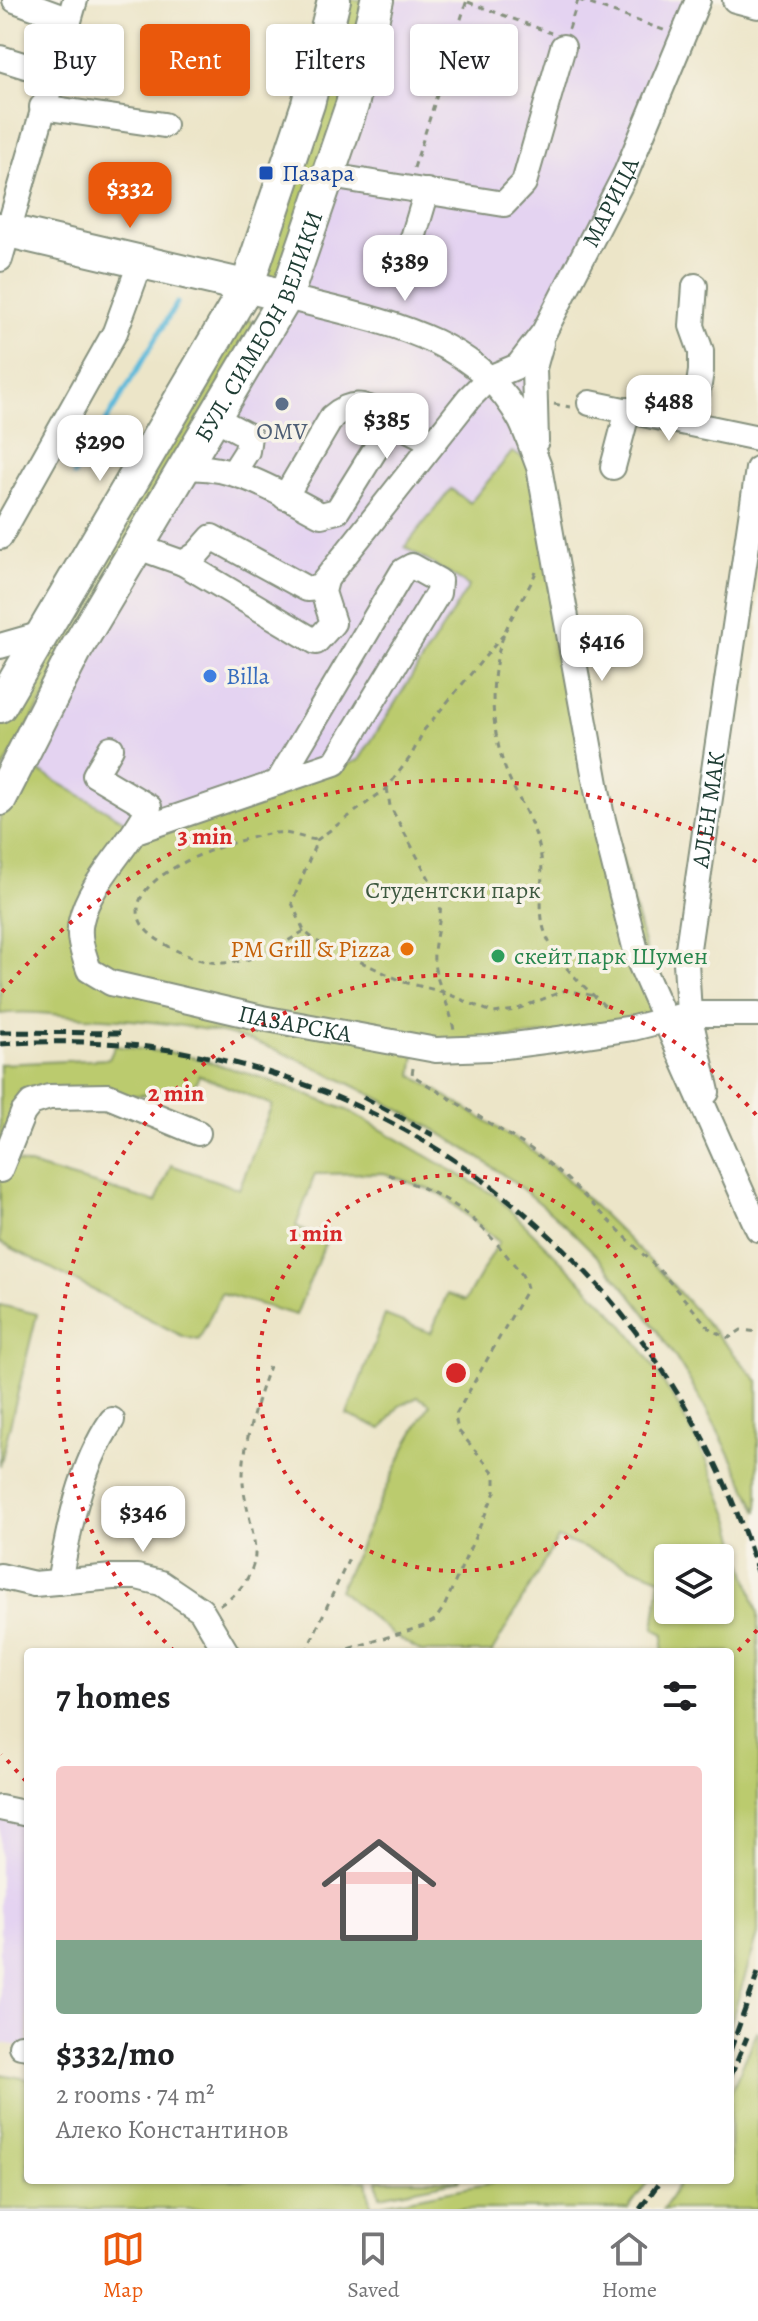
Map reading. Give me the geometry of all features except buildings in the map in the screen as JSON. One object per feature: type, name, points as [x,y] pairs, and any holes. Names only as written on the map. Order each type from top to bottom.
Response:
[{"type":"main road","name":"БУЛ. СИМЕОН ВЕЛИКИ","points":[[0,706],[247,286],[308,104],[334,0]]},
{"type":"main road","name":"БУЛ. СИМЕОН ВЕЛИКИ","points":[[0,799],[75,651],[286,297],[352,105],[377,0]]},
{"type":"main road","points":[[3,239],[141,261],[286,297]]},
{"type":"street","points":[[15,0],[72,10]]},
{"type":"street","name":"МАРИЦА","points":[[326,591],[433,442],[489,378],[518,366],[544,332],[626,173],[698,0]]},
{"type":"street","points":[[735,0],[758,6]]},
{"type":"street","points":[[330,176],[490,205],[504,204],[515,196],[524,183],[564,43]]},
{"type":"street","points":[[0,58],[24,65]]},
{"type":"street","points":[[3,239],[45,96]]},
{"type":"street","points":[[42,107],[164,125]]},
{"type":"street","points":[[413,238],[417,190]]},
{"type":"street","points":[[0,537],[115,332],[141,261]]},
{"type":"street","points":[[693,424],[701,371],[701,351],[692,326],[695,286]]},
{"type":"street","points":[[286,297],[395,325],[432,339],[461,355],[489,378],[522,422],[539,467]]},
{"type":"street","points":[[544,332],[534,368],[539,467],[578,690],[617,886],[638,959],[758,1229]]},
{"type":"street","points":[[590,403],[758,438]]},
{"type":"street","points":[[285,497],[332,417],[350,404],[362,405],[433,442]]},
{"type":"street","points":[[613,467],[628,410]]},
{"type":"street","points":[[215,418],[249,436],[247,451],[233,473]]},
{"type":"street","points":[[185,468],[205,466],[233,473],[321,515],[337,511],[380,437],[398,424]]},
{"type":"street","name":"АЛЕН МАК","points":[[720,1149],[689,1014],[686,962],[758,469]]},
{"type":"street","points":[[183,563],[197,554],[212,537],[307,589],[326,591],[369,628]]},
{"type":"street","points":[[138,547],[183,563],[316,642],[333,623],[326,591]]},
{"type":"street","points":[[139,830],[335,763],[438,593],[439,581],[412,566],[403,571],[278,782]]},
{"type":"street","points":[[2,646],[42,634]]},
{"type":"street","points":[[111,748],[95,775],[149,807],[139,830]]},
{"type":"street","name":"ПАЗАРСКА","points":[[139,830],[91,896],[80,921],[80,944],[89,970],[111,983],[416,1048],[456,1050],[633,1028],[689,1014],[758,1014]]},
{"type":"street","points":[[0,1170],[23,1113],[31,1103],[49,1097],[108,1096],[198,1133]]},
{"type":"street","points":[[59,1582],[66,1544],[93,1448],[112,1420]]},
{"type":"street","points":[[0,1576],[34,1584],[137,1577],[161,1583],[201,1610],[224,1648]]},
{"type":"street","points":[[0,1808],[24,1813]]},
{"type":"path","points":[[417,190],[466,1],[564,43],[578,0],[683,37]]},
{"type":"path","points":[[534,400],[588,410],[590,403]]},
{"type":"path","points":[[552,531],[530,588],[504,634],[424,730],[411,756],[387,788],[317,840],[292,903],[304,931],[316,941],[404,982],[443,992],[494,1013],[515,1010],[566,990],[595,996]]},
{"type":"path","points":[[504,634],[495,664],[495,727],[504,765],[534,827],[540,849],[542,922],[559,957],[595,996],[633,1028]]},
{"type":"path","points":[[387,788],[390,806],[440,899],[442,916],[434,950],[449,1006],[456,1050]]},
{"type":"path","points":[[304,931],[270,953],[217,966],[195,960],[151,936],[143,926],[138,909],[145,888],[159,875],[237,842],[279,832],[317,840]]},
{"type":"path","points":[[416,1048],[412,1075],[531,1149],[564,1176],[662,1273],[711,1330],[722,1338],[729,1338],[741,1330],[758,1332]]},
{"type":"path","points":[[351,1648],[424,1626],[435,1620],[444,1607],[495,1492],[495,1474],[458,1430],[455,1416],[527,1289],[526,1280],[499,1243],[473,1218],[441,1194],[384,1173]]},
{"type":"path","points":[[201,1610],[231,1598],[246,1581],[254,1563],[243,1477],[269,1366]]},
{"type":"path","points":[[308,1648],[351,1554]]},
{"type":"shaded area","points":[[377,0],[698,0],[544,332],[539,467],[511,452],[469,504],[451,489],[406,547],[469,585],[359,760],[150,836],[18,759],[266,333],[345,96],[394,96],[394,24],[369,24]]},
{"type":"shaded area","points":[[0,1808],[24,1813],[24,2046],[0,2043]]},
{"type":"green space","points":[[334,0],[377,0],[370,24],[327,24]]},
{"type":"green space","points":[[305,96],[348,96],[286,297],[247,286]]},
{"type":"green space","points":[[239,315],[262,326],[0,774],[0,718]]},
{"type":"green space","name":"Студентски парк","points":[[512,452],[539,467],[578,690],[664,1021],[416,1048],[412,1075],[531,1149],[564,1176],[662,1273],[758,1381],[758,1512],[691,1383],[630,1294],[578,1237],[485,1162],[382,1100],[251,1041],[201,1029],[151,1022],[31,1013],[0,1014],[0,799],[18,759],[150,836],[359,760],[469,586],[405,547],[451,489],[470,503]]},
{"type":"green space","points":[[115,1046],[186,1055],[263,1078],[349,1111],[496,1196],[614,1314],[640,1346],[676,1402],[707,1461],[730,1518],[758,1613],[758,1934],[734,2012],[734,1648],[662,1648],[664,1634],[654,1629],[655,1624],[734,1624],[734,1544],[654,1544],[654,1576],[558,1538],[494,1648],[415,1648],[393,1635],[339,1590],[408,1442],[430,1404],[418,1397],[399,1406],[382,1429],[347,1415],[385,1315],[431,1333],[447,1294],[465,1301],[499,1242],[441,1194],[384,1173],[315,1174],[296,1226],[326,1241],[296,1315],[221,1293],[199,1340],[182,1336],[0,1242],[0,1064],[109,1059]],"holes":[[[199,1075],[272,1105],[239,1189],[171,1165],[156,1202],[5,1158],[30,1103],[170,1093],[193,1089]]]},
{"type":"green space","points":[[0,1305],[37,1314],[0,1466]]},
{"type":"green space","points":[[758,2030],[758,2209],[663,2209],[679,2184],[734,2184],[734,2085]]},
{"type":"green space","points":[[0,2074],[24,2078],[24,2184],[368,2184],[371,2206],[487,2184],[646,2184],[628,2209],[0,2209]]},
{"type":"green space","points":[[378,2184],[440,2184],[380,2196]]},
{"type":"waterway","points":[[74,475],[177,303]]},
{"type":"railway","points":[[0,1032],[120,1033]]},
{"type":"railway","points":[[0,1044],[130,1045],[253,1068],[368,1111],[472,1173],[566,1251],[645,1345],[710,1453],[758,1572]]},
{"type":"railway","points":[[363,1097],[433,1135]]},
{"type":"railway","points":[[734,2040],[758,1973]]},
{"type":"railway","points":[[734,2068],[747,2037]]},
{"type":"railway","points":[[640,2209],[658,2184]]},
{"type":"place","name":"Пазара","points":[[266,173]]},
{"type":"place","name":"OMV","points":[[282,404]]},
{"type":"place","name":"Billa","points":[[210,676]]},
{"type":"place","name":"PM Grill & Pizza","points":[[407,949]]},
{"type":"place","name":"скейт парк Шумен","points":[[498,956]]}]
